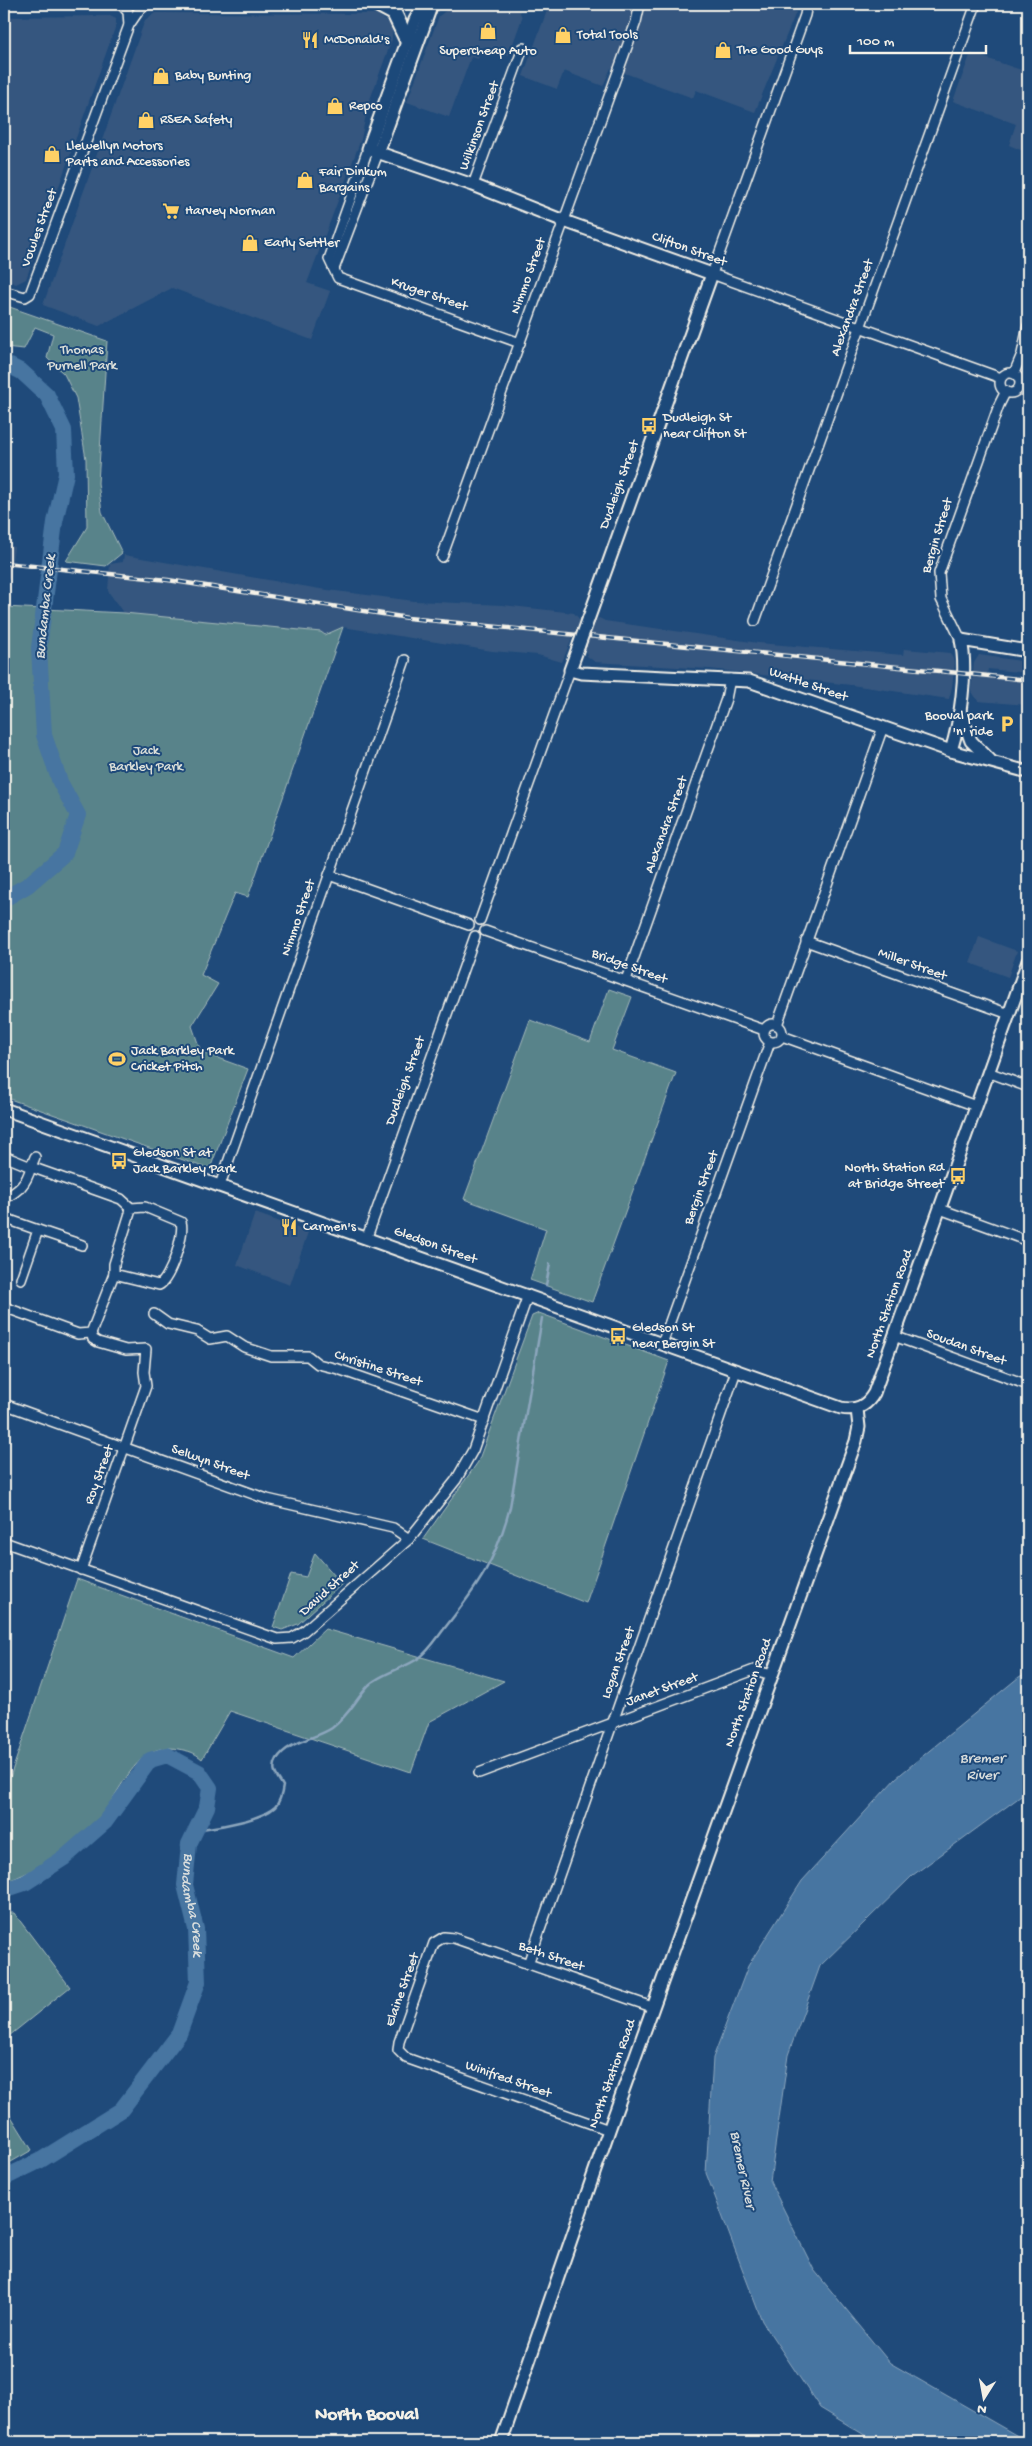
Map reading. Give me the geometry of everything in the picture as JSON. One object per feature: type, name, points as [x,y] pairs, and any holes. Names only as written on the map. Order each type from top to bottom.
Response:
[{"type":"main road","points":[[377,4],[394,12],[407,40]]},
{"type":"street","points":[[121,4],[128,12],[129,25]]},
{"type":"street","name":"Vowles Street","points":[[4,291],[25,297],[30,294],[129,25],[147,4]]},
{"type":"street","name":"Kruger Street","points":[[424,4],[414,20],[407,40],[334,269],[338,278],[348,282],[520,343]]},
{"type":"street","name":"Kruger Street","points":[[373,151],[432,4]]},
{"type":"street","name":"Nimmo Street","points":[[442,557],[637,18],[640,4]]},
{"type":"street","name":"Dudleigh Street","points":[[480,920],[808,4]]},
{"type":"street","name":"Alexandra Street","points":[[755,621],[976,4]]},
{"type":"street","name":"Wilkinson Street","points":[[473,185],[523,48]]},
{"type":"street","name":"Clifton Street","points":[[373,151],[473,185],[564,221],[1001,378]]},
{"type":"street","points":[[1014,374],[1022,354],[1028,326]]},
{"type":"street","points":[[1007,373],[1014,374],[1019,378],[1024,387],[1014,392],[1006,392],[1001,386],[1001,378],[1007,373]]},
{"type":"street","name":"Bergin Street","points":[[951,751],[959,710],[964,662],[960,640],[942,599],[938,584],[939,573],[999,405],[1006,392]]},
{"type":"street","points":[[960,640],[1028,651]]},
{"type":"street","name":"Nimmo Street","points":[[220,1185],[406,660]]},
{"type":"street","name":"Wattle Street","points":[[570,670],[581,673],[730,678],[757,684],[951,751],[1028,772]]},
{"type":"street","name":"Alexandra Street","points":[[626,980],[726,699],[730,678]]},
{"type":"street","points":[[959,710],[967,734],[976,748],[994,764]]},
{"type":"street","points":[[777,1025],[883,727]]},
{"type":"street","points":[[329,875],[469,925]]},
{"type":"street","points":[[474,920],[480,920],[485,924],[485,931],[481,935],[475,936],[469,930],[469,925],[474,920]]},
{"type":"street","name":"Bridge Street","points":[[485,931],[764,1030]]},
{"type":"street","name":"Dudleigh Street","points":[[368,1237],[475,936]]},
{"type":"street","name":"Miller Street","points":[[806,942],[1009,1014]]},
{"type":"street","name":"North Station Road","points":[[501,2442],[652,2007],[856,1441],[859,1427],[857,1409],[864,1406],[870,1400],[1028,961]]},
{"type":"street","points":[[769,1025],[777,1025],[782,1030],[782,1036],[777,1042],[770,1042],[764,1038],[764,1030],[769,1025]]},
{"type":"street","points":[[782,1036],[976,1106]]},
{"type":"street","name":"Bergin Street","points":[[662,1344],[770,1042]]},
{"type":"street","points":[[988,1072],[1028,1086]]},
{"type":"street","name":"Gledson Street","points":[[4,1108],[368,1237],[736,1372],[840,1408],[857,1409]]},
{"type":"street","points":[[4,1156],[121,1199],[131,1208],[145,1207],[176,1218],[181,1222],[182,1235],[163,1283],[153,1286],[114,1274]]},
{"type":"street","points":[[4,1199],[20,1190],[25,1184],[35,1157]]},
{"type":"street","points":[[4,1308],[78,1334],[91,1333],[114,1274],[114,1264],[131,1208]]},
{"type":"street","points":[[940,1209],[1028,1241]]},
{"type":"street","points":[[4,1218],[82,1245]]},
{"type":"street","points":[[21,1279],[38,1230]]},
{"type":"street","name":"David Street","points":[[4,1542],[277,1639],[292,1638],[304,1631],[409,1539],[466,1464],[484,1420],[528,1295]]},
{"type":"street","name":"Christine Street","points":[[154,1314],[168,1324],[197,1331],[210,1339],[227,1336],[244,1347],[271,1356],[308,1356],[318,1364],[338,1369],[484,1420]]},
{"type":"street","name":"Roy Street","points":[[81,1570],[145,1390],[146,1349],[126,1350],[105,1345],[93,1339],[91,1333]]},
{"type":"street","name":"Soudan Street","points":[[894,1336],[1028,1385]]},
{"type":"street","name":"Logan Street","points":[[528,1964],[736,1372]]},
{"type":"street","name":"Selwyn Street","points":[[4,1404],[268,1499],[393,1528],[409,1539]]},
{"type":"street","name":"Janet Street","points":[[479,1773],[754,1670],[772,1674]]},
{"type":"street","name":"Beth Street","points":[[439,1938],[454,1938],[652,2007]]},
{"type":"street","name":"Elaine Street","points":[[400,2053],[399,2042],[433,1947],[439,1938]]},
{"type":"street","name":"Winifred Street","points":[[400,2053],[409,2060],[609,2130]]},
{"type":"shaded area","points":[[783,7],[796,12],[755,112],[696,90],[693,98],[611,68],[603,86],[564,71],[557,89],[523,76],[548,8]]},
{"type":"shaded area","points":[[448,9],[519,10],[522,18],[509,55],[483,46],[478,59],[471,57],[449,117],[407,102],[439,16]]},
{"type":"shaded area","points":[[155,13],[377,14],[392,26],[392,39],[368,105],[361,139],[307,283],[330,291],[312,340],[172,288],[99,326],[43,305],[145,20]]},
{"type":"shaded area","points":[[110,16],[116,19],[116,25],[26,279],[16,284],[4,279],[4,17]]},
{"type":"shaded area","points":[[1028,52],[1028,153],[1009,145],[1016,124],[953,101],[971,53],[1021,70]]},
{"type":"shaded area","points":[[4,543],[14,547],[10,578],[4,582]]},
{"type":"shaded area","points":[[124,555],[320,589],[414,601],[502,605],[574,613],[580,620],[562,662],[538,655],[492,651],[343,627],[325,635],[124,614],[108,591],[110,564],[123,562]]},
{"type":"shaded area","points":[[599,618],[605,621],[758,643],[903,655],[904,649],[950,653],[955,663],[952,687],[949,699],[851,685],[710,669],[595,662],[587,656],[585,645],[593,622]]},
{"type":"shaded area","points":[[979,655],[1028,662],[1028,673],[988,669],[987,674],[1028,678],[1028,705],[978,701],[971,690],[974,663]]},
{"type":"shaded area","points":[[979,937],[1017,951],[1008,977],[970,963]]},
{"type":"shaded area","points":[[255,1213],[308,1232],[290,1285],[237,1265]]},
{"type":"green space","name":"Thomas Purnell Park","points":[[4,305],[107,341],[98,483],[102,512],[122,553],[106,566],[66,561],[87,527],[86,459],[76,398],[64,374],[47,358],[53,334],[35,327],[24,349],[4,347]]},
{"type":"green space","name":"Jack Barkley Park","points":[[4,607],[124,613],[321,632],[325,635],[343,627],[248,897],[235,893],[201,975],[218,984],[192,1026],[201,1052],[248,1069],[211,1166],[206,1168],[4,1097],[4,867],[7,865],[4,841]]},
{"type":"green space","points":[[609,989],[632,997],[612,1050],[676,1073],[592,1302],[530,1280],[546,1229],[464,1199],[530,1020],[590,1042]]},
{"type":"green space","points":[[539,1313],[669,1361],[586,1603],[423,1539],[478,1462],[532,1316]]},
{"type":"green space","points":[[315,1553],[342,1584],[298,1624],[282,1630],[273,1627],[291,1574],[306,1577]]},
{"type":"green space","points":[[77,1579],[294,1658],[325,1629],[504,1681],[429,1722],[411,1772],[230,1711],[202,1759],[191,1752],[178,1749],[163,1748],[151,1752],[131,1770],[107,1808],[89,1829],[67,1848],[42,1865],[4,1882],[4,1795]]},
{"type":"green space","points":[[4,1913],[14,1913],[70,1987],[4,2040]]},
{"type":"green space","points":[[4,2105],[32,2150],[4,2166]]},
{"type":"water","name":"Bremer River","points":[[1028,1672],[1028,1791],[913,1875],[820,1966],[788,2055],[770,2182],[814,2270],[890,2363],[1028,2442],[876,2442],[820,2408],[762,2321],[706,2173],[713,2058],[748,1966],[802,1881],[896,1778],[1019,1677]]},
{"type":"waterway","name":"Bundamba Creek","points":[[4,363],[22,372],[47,395],[64,430],[66,474],[55,522],[39,648],[44,735],[60,782],[78,815],[65,853],[28,885],[4,899]]},
{"type":"waterway","points":[[546,1285],[550,1264]]},
{"type":"waterway","points":[[196,1830],[248,1820],[275,1807],[283,1786],[274,1767],[282,1753],[295,1744],[332,1728],[344,1717],[369,1685],[423,1655],[476,1586],[499,1543],[510,1507],[542,1318]]},
{"type":"waterway","name":"Bundamba Creek","points":[[4,1890],[25,1883],[64,1858],[105,1822],[150,1760],[167,1755],[199,1772],[210,1788],[207,1807],[189,1844],[185,1885],[196,1929],[198,1982],[179,2034],[121,2110],[41,2160],[4,2178]]},
{"type":"railway","points":[[4,563],[168,580],[408,618],[1028,680]]},
{"type":"place","name":"Supercheap Auto","points":[[488,31]]},
{"type":"place","name":"Total Tools","points":[[563,35]]},
{"type":"place","name":"McDonald's","points":[[310,40]]},
{"type":"place","name":"The Good Guys","points":[[723,50]]},
{"type":"place","name":"Baby Bunting","points":[[161,76]]},
{"type":"place","name":"Repco","points":[[335,106]]},
{"type":"place","name":"RSEA Safety","points":[[146,120]]},
{"type":"place","name":"Llewellyn Motors Parts and Accessories","points":[[52,154]]},
{"type":"place","name":"Fair Dinkum Bargains","points":[[305,180]]},
{"type":"place","name":"Harvey Norman","points":[[171,211]]},
{"type":"place","name":"Early Settler","points":[[250,243]]},
{"type":"place","name":"Dudleigh St near Clifton St","points":[[649,426]]},
{"type":"place","name":"Booval park 'n' ride","points":[[1007,724]]},
{"type":"place","name":"Jack Barkley Park Cricket Pitch","points":[[117,1059]]},
{"type":"place","name":"Gledson St at Jack Barkley Park","points":[[119,1161]]},
{"type":"place","name":"North Station Rd at Bridge Street","points":[[958,1176]]},
{"type":"place","name":"Carmen's","points":[[289,1227]]},
{"type":"place","name":"Gledson St near Bergin St","points":[[618,1336]]},
{"type":"district","name":"North Booval","points":[[367,2415]]}]
